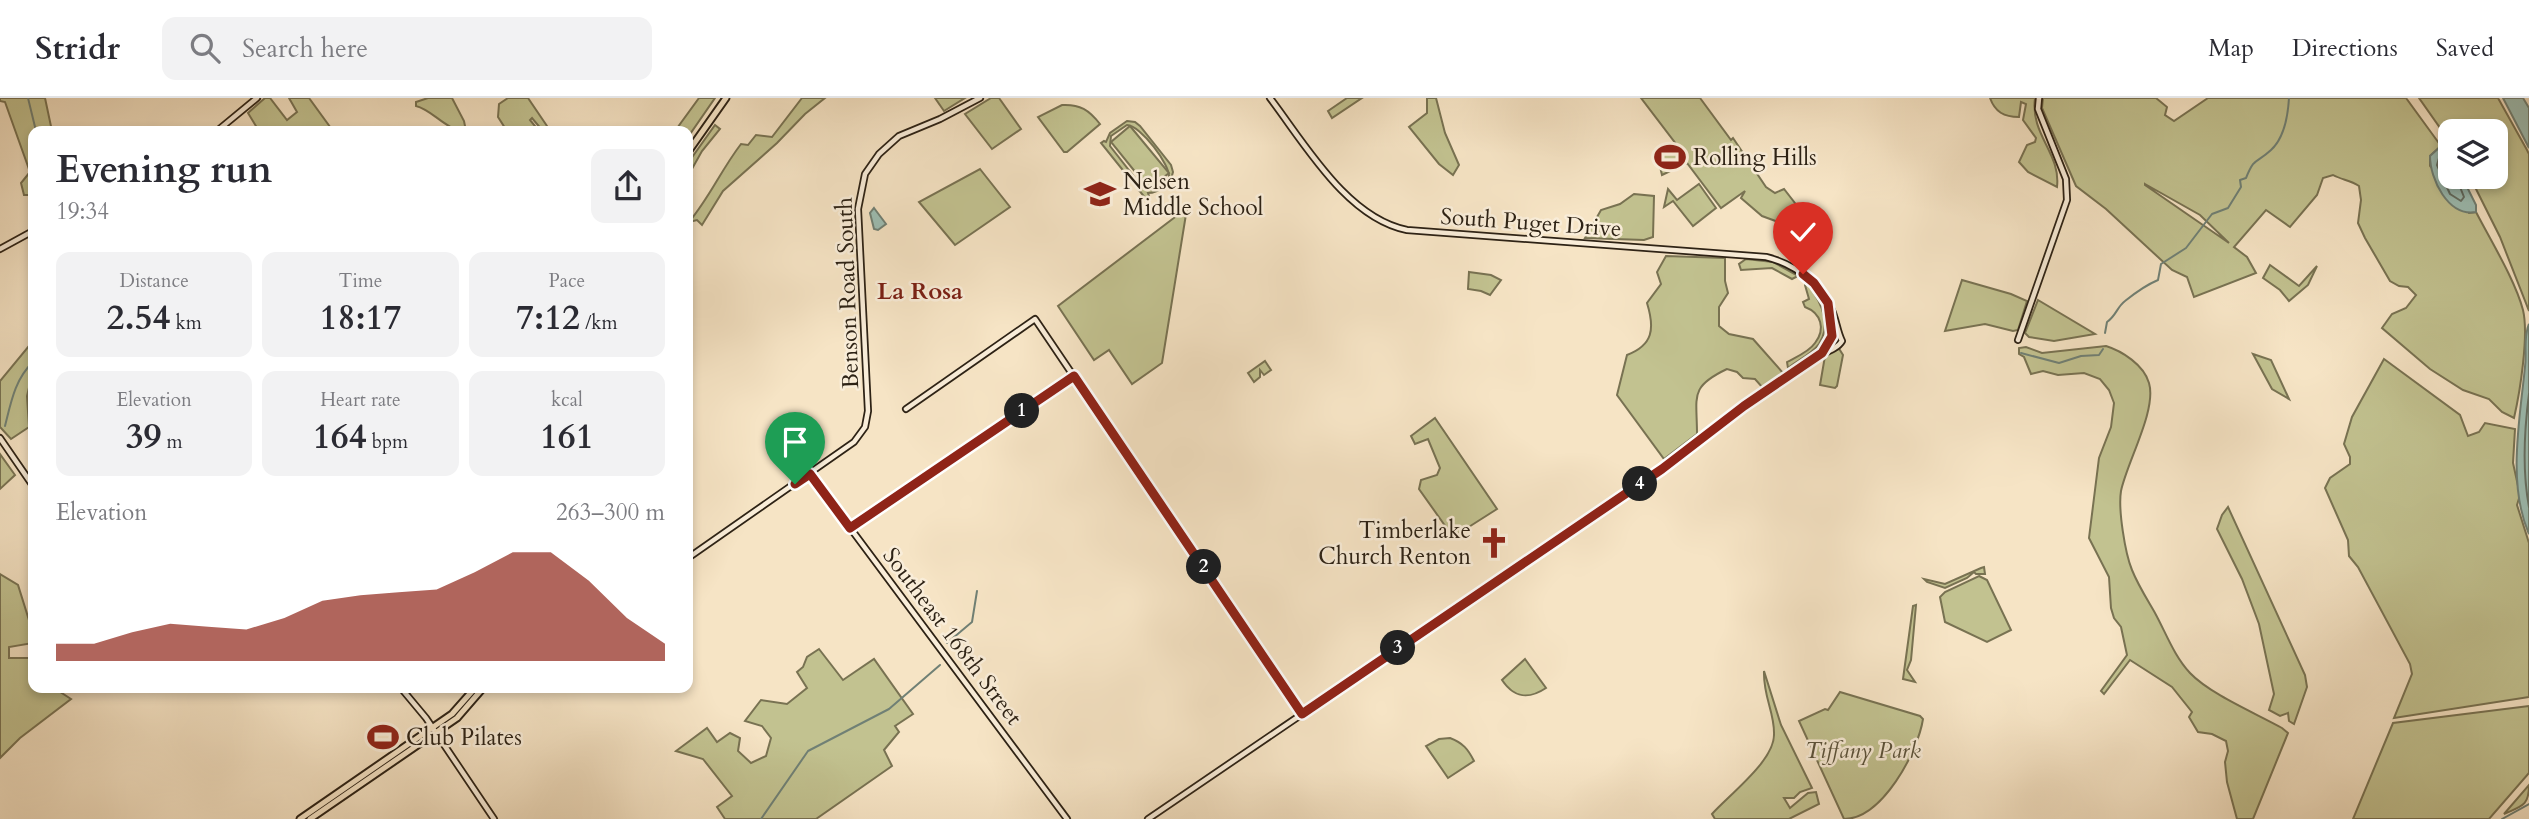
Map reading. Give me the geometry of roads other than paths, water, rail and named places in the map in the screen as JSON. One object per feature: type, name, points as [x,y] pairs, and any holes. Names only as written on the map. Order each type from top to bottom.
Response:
[{"type":"main road","points":[[693,145],[726,98]]},
{"type":"main road","points":[[311,819],[434,730],[471,693]]},
{"type":"main road","points":[[300,819],[434,730],[457,718],[479,693]]},
{"type":"main road","points":[[311,819],[332,797]]},
{"type":"street","points":[[223,126],[257,98]]},
{"type":"street","name":"Benson Road South","points":[[810,474],[854,442],[865,427],[868,411],[858,208],[862,182],[876,158],[898,136],[940,119],[980,98]]},
{"type":"street","name":"South Puget Drive","points":[[1270,98],[1343,192],[1378,220],[1397,228],[1780,260],[1799,270],[1814,283],[1828,303],[1839,335]]},
{"type":"street","points":[[2018,340],[2067,200],[2066,179],[2038,112],[2039,98]]},
{"type":"street","points":[[0,249],[28,234]]},
{"type":"street","points":[[1828,303],[1831,338],[1836,346]]},
{"type":"street","points":[[906,409],[1035,319],[1302,714]]},
{"type":"street","points":[[1148,819],[1662,469],[1734,413],[1842,342],[1839,335],[1831,338],[1822,353]]},
{"type":"street","points":[[850,528],[1074,376]]},
{"type":"street","points":[[0,438],[28,479]]},
{"type":"street","points":[[693,555],[810,474]]},
{"type":"street","name":"Southeast 168th Street","points":[[810,474],[1067,819]]},
{"type":"street","points":[[405,693],[434,730],[494,819]]},
{"type":"water","points":[[2503,98],[2523,98],[2529,108],[2529,148]]},
{"type":"water","points":[[2438,149],[2438,186],[2433,175],[2430,156]]},
{"type":"water","points":[[2440,189],[2468,189],[2476,205],[2476,212],[2457,209]]},
{"type":"water","points":[[874,208],[886,224],[878,230],[874,229],[870,213]]},
{"type":"water","points":[[2529,324],[2529,534],[2518,494],[2517,451]]},
{"type":"waterway","points":[[28,98],[35,126]]},
{"type":"waterway","points":[[2105,333],[2107,322],[2122,303],[2158,280],[2161,264],[2186,248],[2212,214],[2228,208],[2241,187],[2240,180],[2246,178],[2254,163],[2271,150],[2279,139],[2289,98]]},
{"type":"waterway","points":[[2021,353],[2059,363],[2081,356],[2099,355],[2103,349]]},
{"type":"waterway","points":[[5,426],[18,383],[28,368]]},
{"type":"waterway","points":[[947,643],[972,622],[977,591]]},
{"type":"waterway","points":[[761,819],[808,751],[889,709],[940,665]]},
{"type":"waterway","points":[[2502,819],[2529,804]]},
{"type":"place","name":"Rolling Hills","points":[[1670,157]]},
{"type":"place","name":"Nelsen Middle School","points":[[1100,194]]},
{"type":"place","name":"Timberlake Church Renton","points":[[1494,543]]},
{"type":"place","name":"Club Pilates","points":[[383,737]]},
{"type":"district","name":"La Rosa","points":[[920,291]]},
{"type":"park label","name":"Tiffany Park","points":[[1863,750]]}]
